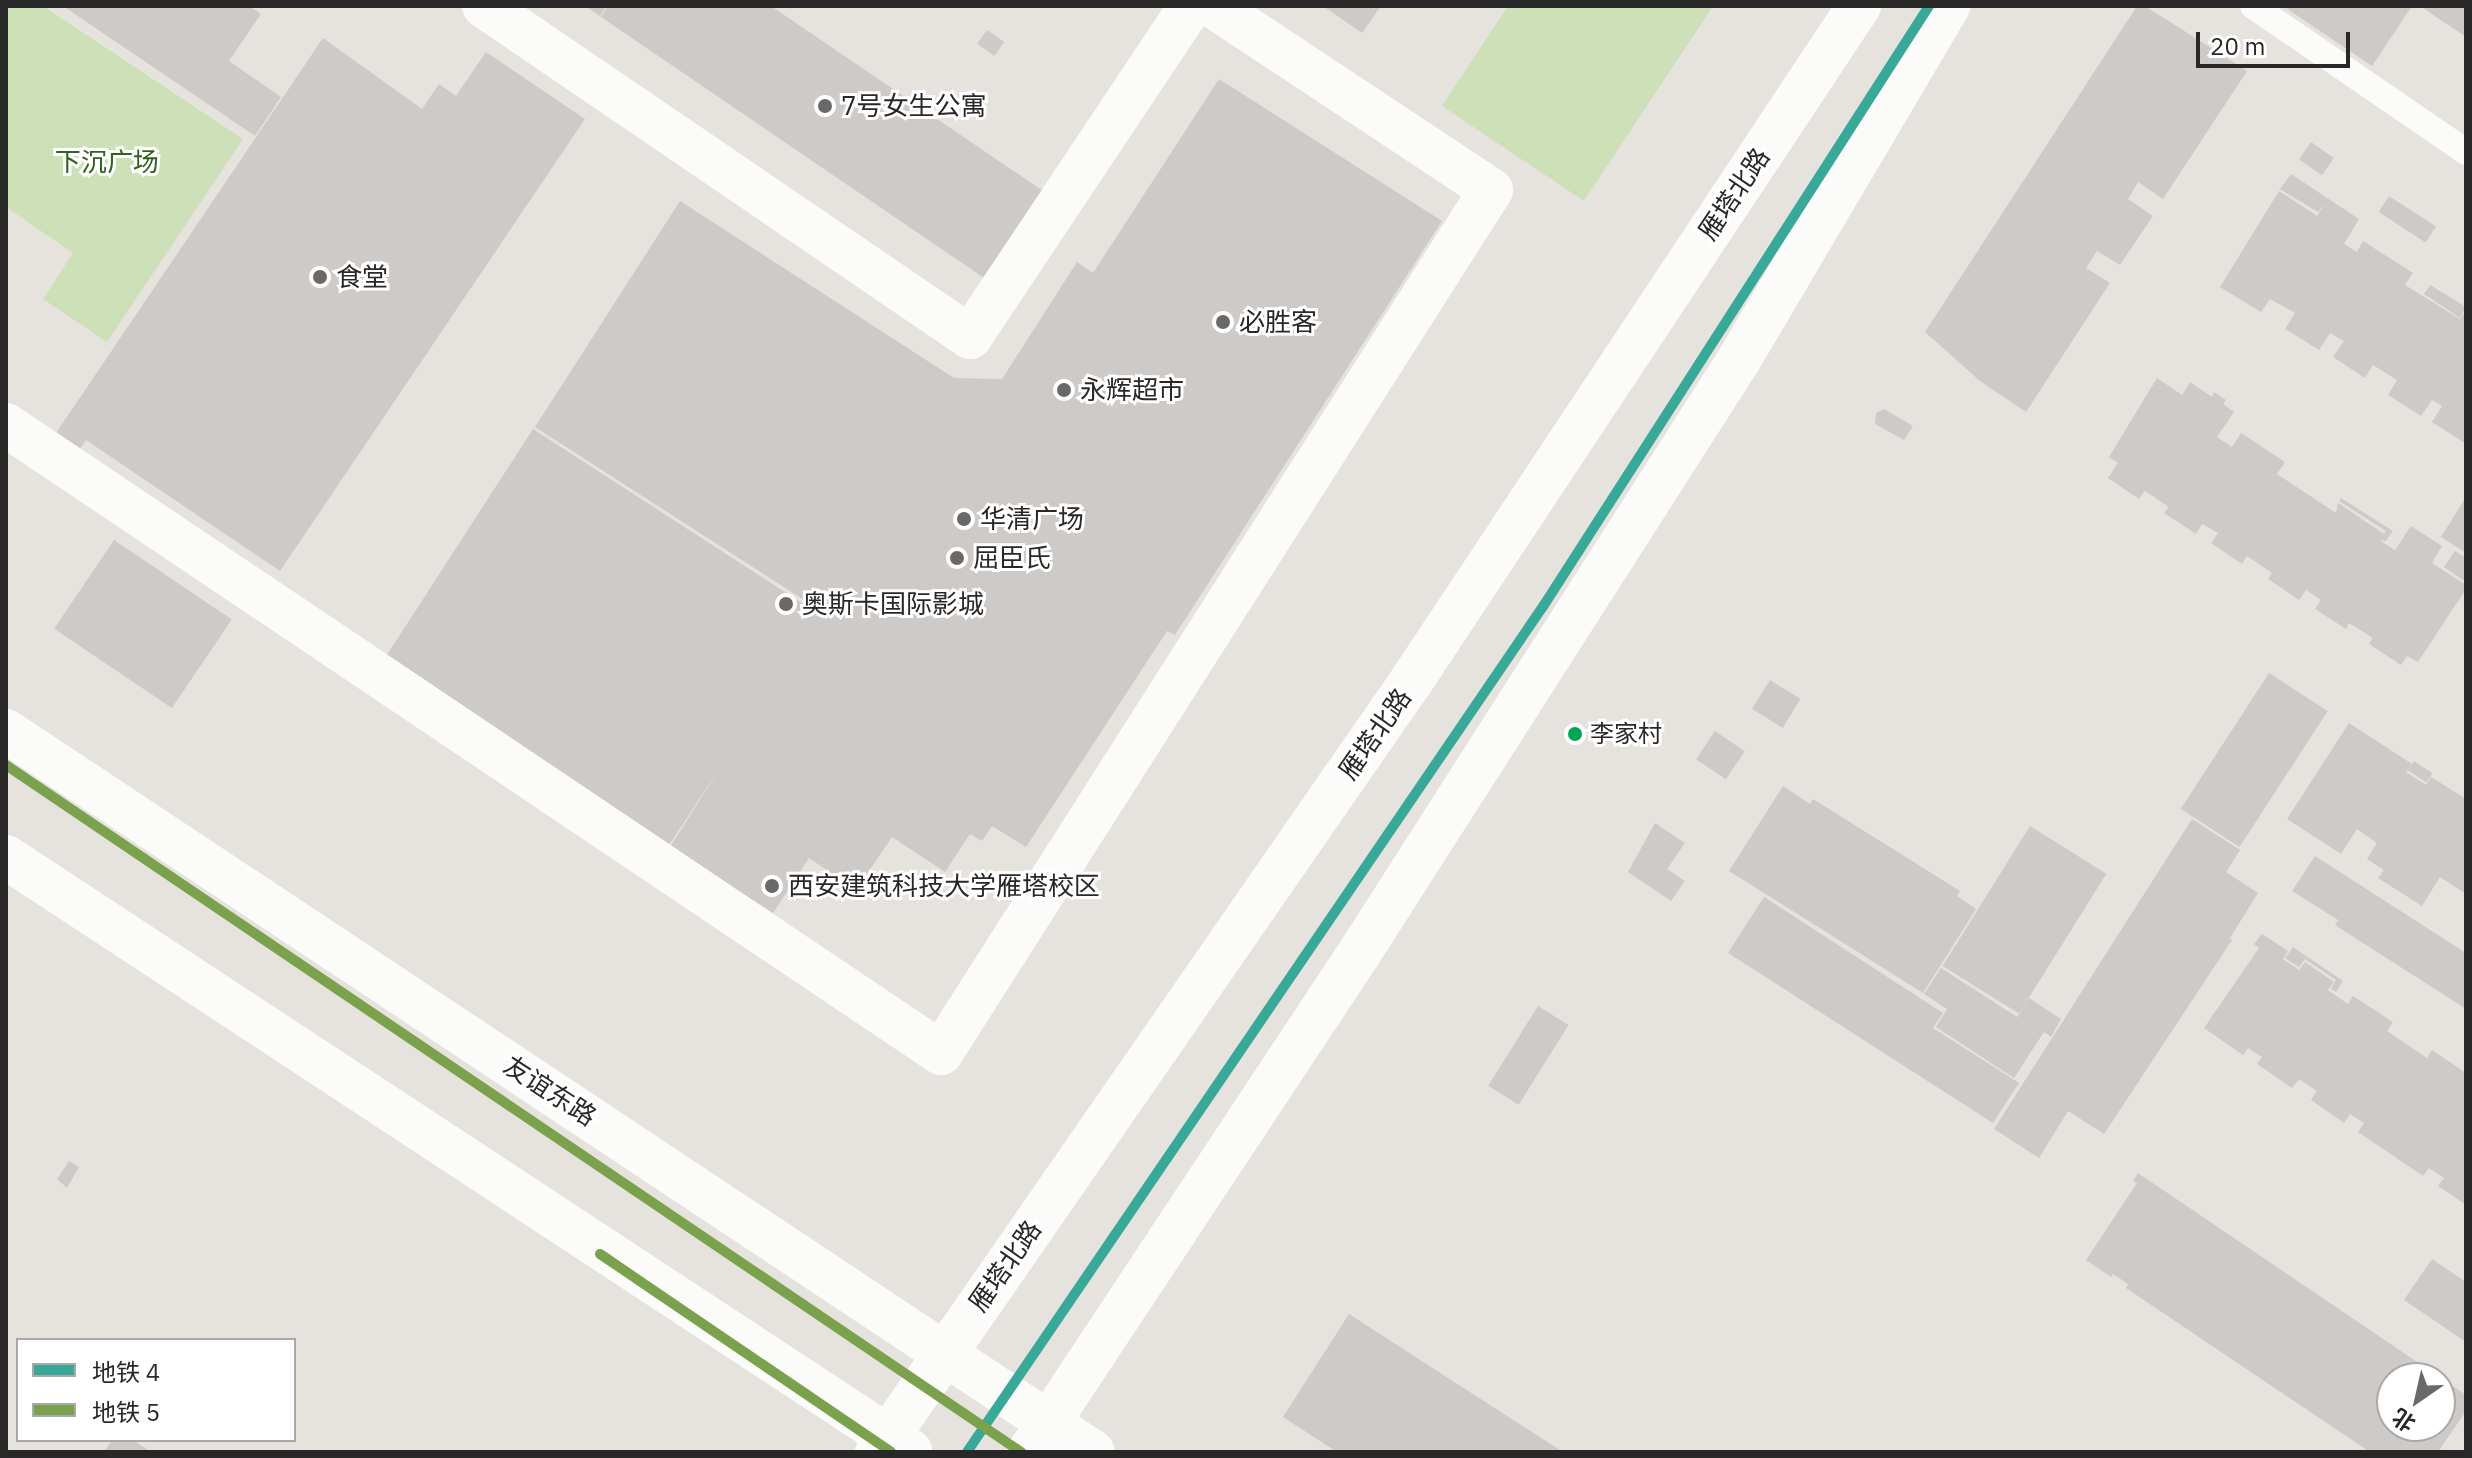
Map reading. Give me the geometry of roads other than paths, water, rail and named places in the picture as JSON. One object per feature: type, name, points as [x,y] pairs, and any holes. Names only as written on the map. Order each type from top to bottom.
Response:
[{"type":"main road","points":[[484,6],[970,337],[1191,6]]},
{"type":"main road","points":[[6,425],[941,1053],[1491,190],[1213,6]]},
{"type":"main road","name":"雁塔北路","points":[[891,1447],[944,1352],[1412,680],[1859,6]]},
{"type":"main road","points":[[1039,1437],[1360,952],[1740,358],[1948,6]]},
{"type":"main road","name":"友谊东路","points":[[6,731],[944,1352],[1039,1437],[1093,1452]]},
{"type":"main road","points":[[6,857],[891,1447]]},
{"type":"lane","points":[[2253,6],[2466,152]]},
{"type":"metro line","name":"4","points":[[967,1452],[1544,605],[1929,6]]},
{"type":"metro line","name":"5","points":[[6,765],[1021,1452]]},
{"type":"metro line","name":"5","points":[[600,1254],[891,1452]]},
{"type":"place","name":"7号女生公寓","points":[[825,106]]},
{"type":"place","name":"食堂","points":[[320,277]]},
{"type":"place","name":"必胜客","points":[[1223,322]]},
{"type":"place","name":"永辉超市","points":[[1064,390]]},
{"type":"place","name":"华清广场","points":[[964,519]]},
{"type":"place","name":"屈臣氏","points":[[957,558]]},
{"type":"place","name":"奥斯卡国际影城","points":[[786,604]]},
{"type":"place","name":"李家村","points":[[1575,734]]},
{"type":"place","name":"西安建筑科技大学雁塔校区","points":[[772,886]]},
{"type":"park label","name":"下沉广场","points":[[107,162]]}]
